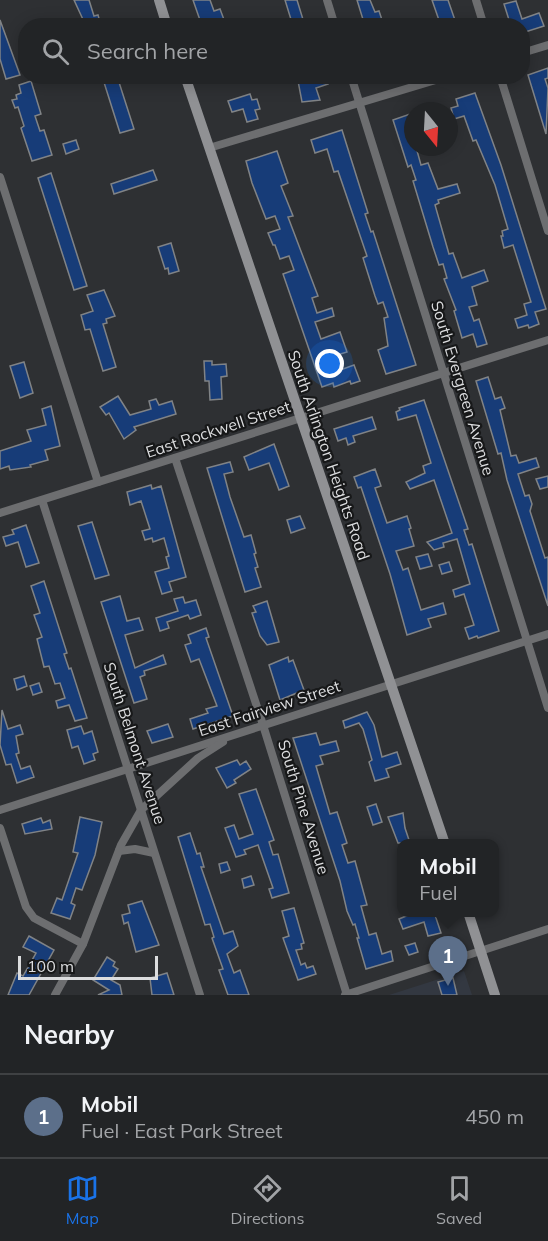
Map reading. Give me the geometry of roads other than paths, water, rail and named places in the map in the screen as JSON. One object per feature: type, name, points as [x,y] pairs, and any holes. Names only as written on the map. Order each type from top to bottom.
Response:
[{"type":"main road","points":[[159,0],[165,18]]},
{"type":"main road","name":"South Arlington Heights Road","points":[[188,84],[444,839]]},
{"type":"main road","points":[[470,917],[495,995]]},
{"type":"street","points":[[327,0],[333,18]]},
{"type":"street","points":[[476,0],[482,18]]},
{"type":"street","points":[[530,51],[548,45]]},
{"type":"street","name":"South Evergreen Avenue","points":[[354,84],[548,708]]},
{"type":"street","points":[[209,148],[424,84]]},
{"type":"street","points":[[502,84],[548,231]]},
{"type":"street","points":[[0,177],[98,482]]},
{"type":"street","name":"East Rockwell Street","points":[[0,513],[548,340]]},
{"type":"street","name":"South Pine Avenue","points":[[175,458],[263,725],[346,995]]},
{"type":"street","name":"South Belmont Avenue","points":[[42,500],[200,995]]},
{"type":"street","name":"East Fairview Street","points":[[0,810],[548,634]]},
{"type":"street","points":[[55,995],[83,944],[118,851],[141,810],[198,758],[232,735]]},
{"type":"street","points":[[0,828],[26,907],[34,918],[83,944]]},
{"type":"street","points":[[118,851],[135,849],[154,853]]},
{"type":"street","points":[[346,995],[548,929]]},
{"type":"place","name":"Mobil","points":[[448,986]]}]
